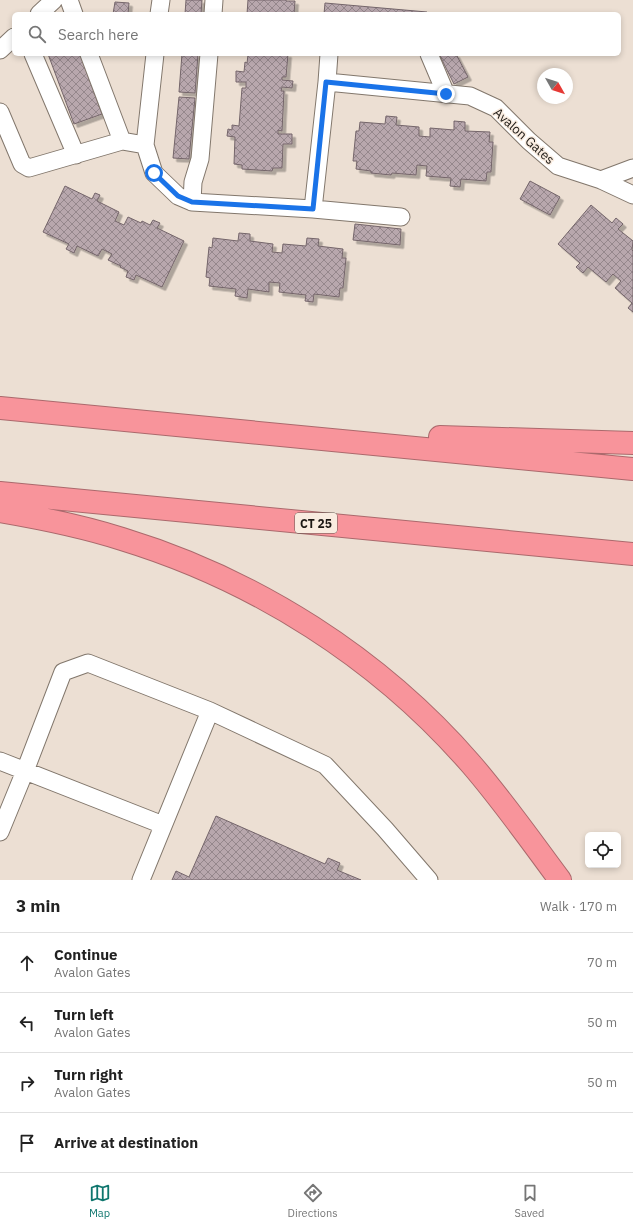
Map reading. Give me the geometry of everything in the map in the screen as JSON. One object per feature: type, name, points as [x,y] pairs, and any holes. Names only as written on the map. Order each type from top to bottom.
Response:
[{"type":"highway","points":[[0,408],[633,469]]},
{"type":"highway","points":[[237,430],[633,443]]},
{"type":"highway","name":"CT 25","points":[[0,493],[633,554]]},
{"type":"highway","points":[[0,511],[96,531],[122,538],[177,558],[260,596],[312,627],[380,675],[451,742],[498,797],[560,880]]},
{"type":"street","points":[[41,12],[54,0]]},
{"type":"street","points":[[69,0],[73,12]]},
{"type":"street","points":[[159,12],[161,0]]},
{"type":"street","points":[[213,12],[214,0]]},
{"type":"street","points":[[0,50],[12,39]]},
{"type":"street","points":[[34,56],[76,155]]},
{"type":"street","points":[[91,56],[122,141]]},
{"type":"street","points":[[155,56],[146,145],[154,173],[178,196],[192,202],[313,209],[401,217]]},
{"type":"street","points":[[192,202],[193,182],[200,159],[209,56]]},
{"type":"street","points":[[313,209],[329,56]]},
{"type":"street","points":[[430,56],[446,94]]},
{"type":"street","name":"Avalon Gates","points":[[326,82],[470,96],[496,108],[529,141],[558,166],[601,180],[633,195]]},
{"type":"street","points":[[0,112],[22,164],[29,168],[122,141],[146,145]]},
{"type":"street","points":[[601,180],[633,168]]},
{"type":"street","points":[[0,832],[63,672],[88,663],[210,711],[325,765],[385,828],[429,880]]},
{"type":"street","points":[[141,880],[210,711]]},
{"type":"street","points":[[0,761],[163,825]]},
{"type":"building","points":[[186,0],[202,0],[201,12],[185,12]]},
{"type":"building","points":[[248,0],[295,1],[294,12],[247,12]]},
{"type":"building","points":[[115,2],[129,3],[128,12],[113,12]]},
{"type":"building","points":[[325,3],[427,12],[324,12]]},
{"type":"building","points":[[49,56],[81,56],[102,114],[74,124]]},
{"type":"building","points":[[182,56],[198,56],[195,93],[179,92]]},
{"type":"building","points":[[248,56],[288,56],[286,77],[282,77],[282,80],[293,81],[292,88],[282,87],[281,91],[284,91],[282,131],[278,130],[278,134],[292,134],[292,144],[283,144],[282,168],[273,168],[272,171],[242,169],[242,165],[234,164],[235,137],[227,136],[228,129],[232,130],[232,125],[239,126],[242,88],[246,88],[246,82],[236,82],[236,71],[244,72],[245,62],[247,63]]},
{"type":"building","points":[[440,56],[457,56],[468,77],[454,84]]},
{"type":"building","points":[[179,97],[195,98],[189,159],[173,158]]},
{"type":"building","points":[[386,116],[397,117],[396,125],[419,127],[419,136],[430,137],[430,128],[454,130],[454,121],[465,122],[465,131],[490,132],[489,142],[493,142],[491,172],[487,172],[486,181],[461,179],[460,187],[450,186],[451,178],[426,176],[427,166],[417,165],[416,175],[371,173],[371,171],[356,169],[357,161],[353,161],[356,131],[359,131],[360,122],[385,124]]},
{"type":"building","points":[[530,181],[560,197],[550,215],[520,199]]},
{"type":"building","points":[[65,186],[92,199],[95,193],[100,195],[97,201],[119,212],[115,221],[124,225],[128,217],[150,225],[153,220],[160,223],[157,228],[184,241],[162,287],[136,275],[134,280],[126,277],[128,271],[108,260],[112,254],[102,249],[98,256],[77,246],[74,253],[66,249],[69,244],[43,232]]},
{"type":"building","points":[[591,205],[612,223],[616,218],[623,224],[618,229],[633,241],[633,312],[628,308],[632,303],[615,288],[621,281],[613,274],[606,282],[588,267],[583,273],[576,267],[580,263],[558,244]]},
{"type":"building","points":[[355,224],[401,229],[400,245],[353,240]]},
{"type":"building","points":[[239,233],[250,234],[250,241],[273,244],[272,252],[282,253],[283,244],[306,246],[307,238],[319,239],[318,246],[343,249],[342,258],[346,258],[343,288],[340,288],[339,297],[314,294],[313,302],[305,301],[306,295],[279,292],[280,283],[269,282],[269,292],[248,289],[247,298],[235,296],[236,289],[209,286],[210,278],[206,277],[209,247],[212,248],[213,238],[238,241]]},
{"type":"building","points":[[216,816],[325,864],[328,858],[340,863],[337,870],[361,880],[172,880],[176,871],[189,877]]},
{"type":"route","points":[[154,173],[178,196],[192,202],[313,209],[326,82],[446,94]]}]
